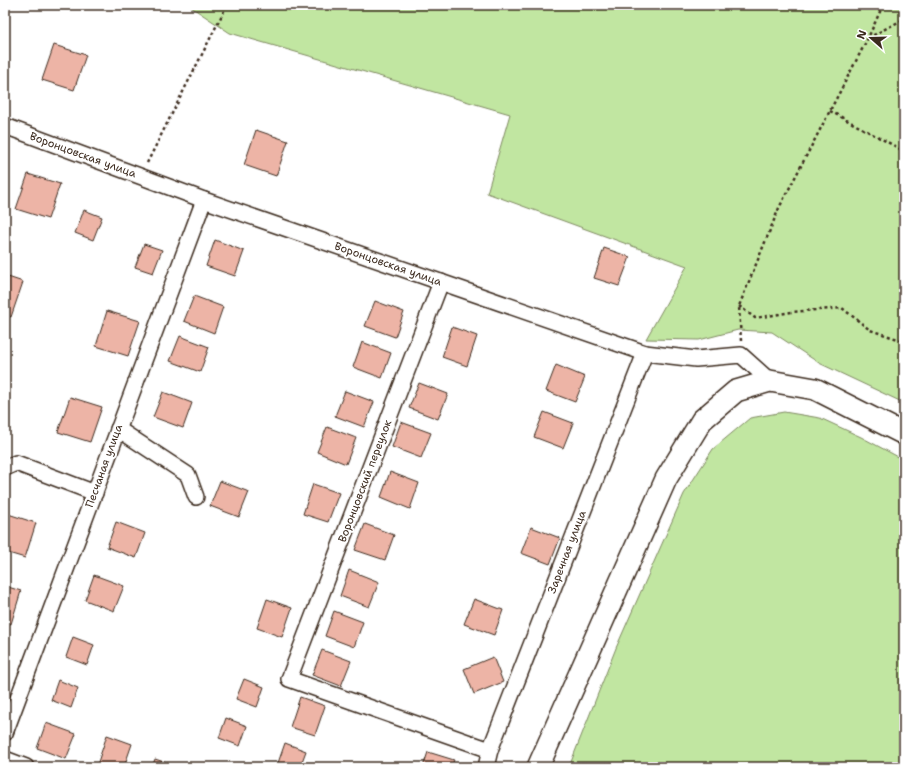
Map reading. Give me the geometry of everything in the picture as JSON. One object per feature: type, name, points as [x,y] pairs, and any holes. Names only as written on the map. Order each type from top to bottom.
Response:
[{"type":"main road","points":[[538,767],[666,479],[702,420],[736,391],[770,381],[815,389],[904,434]]},
{"type":"street","name":"Воронцовская улица","points":[[5,126],[204,200],[645,353],[696,359],[741,355]]},
{"type":"street","name":"Песчаная улица","points":[[5,733],[204,200]]},
{"type":"street","name":"Воронцовский переулок","points":[[441,282],[289,679],[490,750]]},
{"type":"street","name":"Заречная улица","points":[[486,767],[490,750],[645,353]]},
{"type":"street","points":[[741,355],[770,381]]},
{"type":"street","points":[[118,429],[188,475],[196,497]]},
{"type":"street","points":[[5,468],[16,463],[95,493]]},
{"type":"street","points":[[5,759],[26,767]]},
{"type":"path","points":[[140,176],[227,5]]},
{"type":"path","points":[[741,355],[739,306],[779,208],[868,38],[883,5]]},
{"type":"path","points":[[868,38],[904,19]]},
{"type":"path","points":[[830,111],[904,151]]},
{"type":"path","points":[[739,306],[755,318],[792,312],[842,308],[870,330],[904,341]]},
{"type":"green space","points":[[188,5],[904,5],[904,403],[819,363],[772,332],[738,330],[699,340],[646,339],[687,266],[487,193],[510,114],[230,33]]},
{"type":"green space","points":[[784,412],[820,418],[861,437],[904,460],[904,767],[569,767],[616,648],[684,494],[713,449],[750,418]]},
{"type":"building","points":[[54,45],[86,55],[74,90],[42,80]]},
{"type":"building","points":[[256,130],[288,141],[276,176],[244,165]]},
{"type":"building","points":[[28,174],[60,184],[48,219],[16,209]]},
{"type":"building","points":[[84,210],[102,217],[93,240],[75,233]]},
{"type":"building","points":[[215,240],[244,251],[235,276],[206,266]]},
{"type":"building","points":[[144,244],[162,250],[153,273],[135,267]]},
{"type":"building","points":[[604,248],[630,257],[619,286],[594,278]]},
{"type":"building","points":[[5,276],[23,282],[11,317],[5,315]]},
{"type":"building","points":[[194,296],[223,307],[214,333],[184,321]]},
{"type":"building","points":[[375,301],[404,312],[395,337],[365,326]]},
{"type":"building","points":[[107,311],[140,321],[128,356],[96,346]]},
{"type":"building","points":[[452,327],[477,336],[467,366],[442,357]]},
{"type":"building","points":[[180,336],[209,347],[200,372],[170,361]]},
{"type":"building","points":[[362,342],[391,353],[382,378],[353,367]]},
{"type":"building","points":[[556,365],[585,377],[575,402],[546,391]]},
{"type":"building","points":[[419,383],[448,394],[438,419],[409,408]]},
{"type":"building","points":[[345,391],[374,402],[364,427],[335,416]]},
{"type":"building","points":[[163,392],[192,403],[183,428],[153,417]]},
{"type":"building","points":[[70,397],[102,407],[90,442],[58,432]]},
{"type":"building","points":[[544,412],[573,423],[563,448],[534,437]]},
{"type":"building","points":[[401,422],[431,433],[421,458],[392,447]]},
{"type":"building","points":[[327,427],[356,438],[346,464],[317,452]]},
{"type":"building","points":[[390,472],[419,483],[410,509],[381,497]]},
{"type":"building","points":[[220,481],[249,492],[239,517],[210,506]]},
{"type":"building","points":[[313,484],[339,493],[328,522],[303,514]]},
{"type":"building","points":[[5,513],[36,523],[25,558],[5,552]]},
{"type":"building","points":[[116,522],[145,533],[136,558],[107,547]]},
{"type":"building","points":[[365,524],[394,535],[385,560],[355,550]]},
{"type":"building","points":[[531,527],[560,538],[550,564],[521,553]]},
{"type":"building","points":[[349,570],[379,582],[369,607],[340,596]]},
{"type":"building","points":[[94,575],[124,586],[114,611],[85,600]]},
{"type":"building","points":[[5,586],[21,591],[11,624],[5,622]]},
{"type":"building","points":[[267,599],[292,608],[282,637],[257,628]]},
{"type":"building","points":[[474,599],[503,610],[494,635],[464,624]]},
{"type":"building","points":[[334,611],[363,622],[354,647],[325,636]]},
{"type":"building","points":[[73,637],[94,645],[87,665],[66,657]]},
{"type":"building","points":[[322,650],[351,661],[341,686],[312,675]]},
{"type":"building","points":[[493,657],[503,682],[474,694],[464,669]]},
{"type":"building","points":[[244,679],[264,687],[257,707],[236,699]]},
{"type":"building","points":[[58,680],[78,688],[71,708],[51,700]]},
{"type":"building","points":[[300,697],[325,706],[315,735],[290,727]]},
{"type":"building","points":[[226,718],[247,726],[240,746],[219,738]]},
{"type":"building","points":[[46,723],[76,734],[66,759],[37,748]]},
{"type":"building","points":[[107,735],[132,744],[124,767],[104,767],[97,765]]},
{"type":"building","points":[[285,743],[306,751],[300,767],[289,767],[278,763]]},
{"type":"building","points":[[428,752],[454,760],[451,767],[423,767]]},
{"type":"building","points":[[155,759],[179,767],[152,767]]}]
